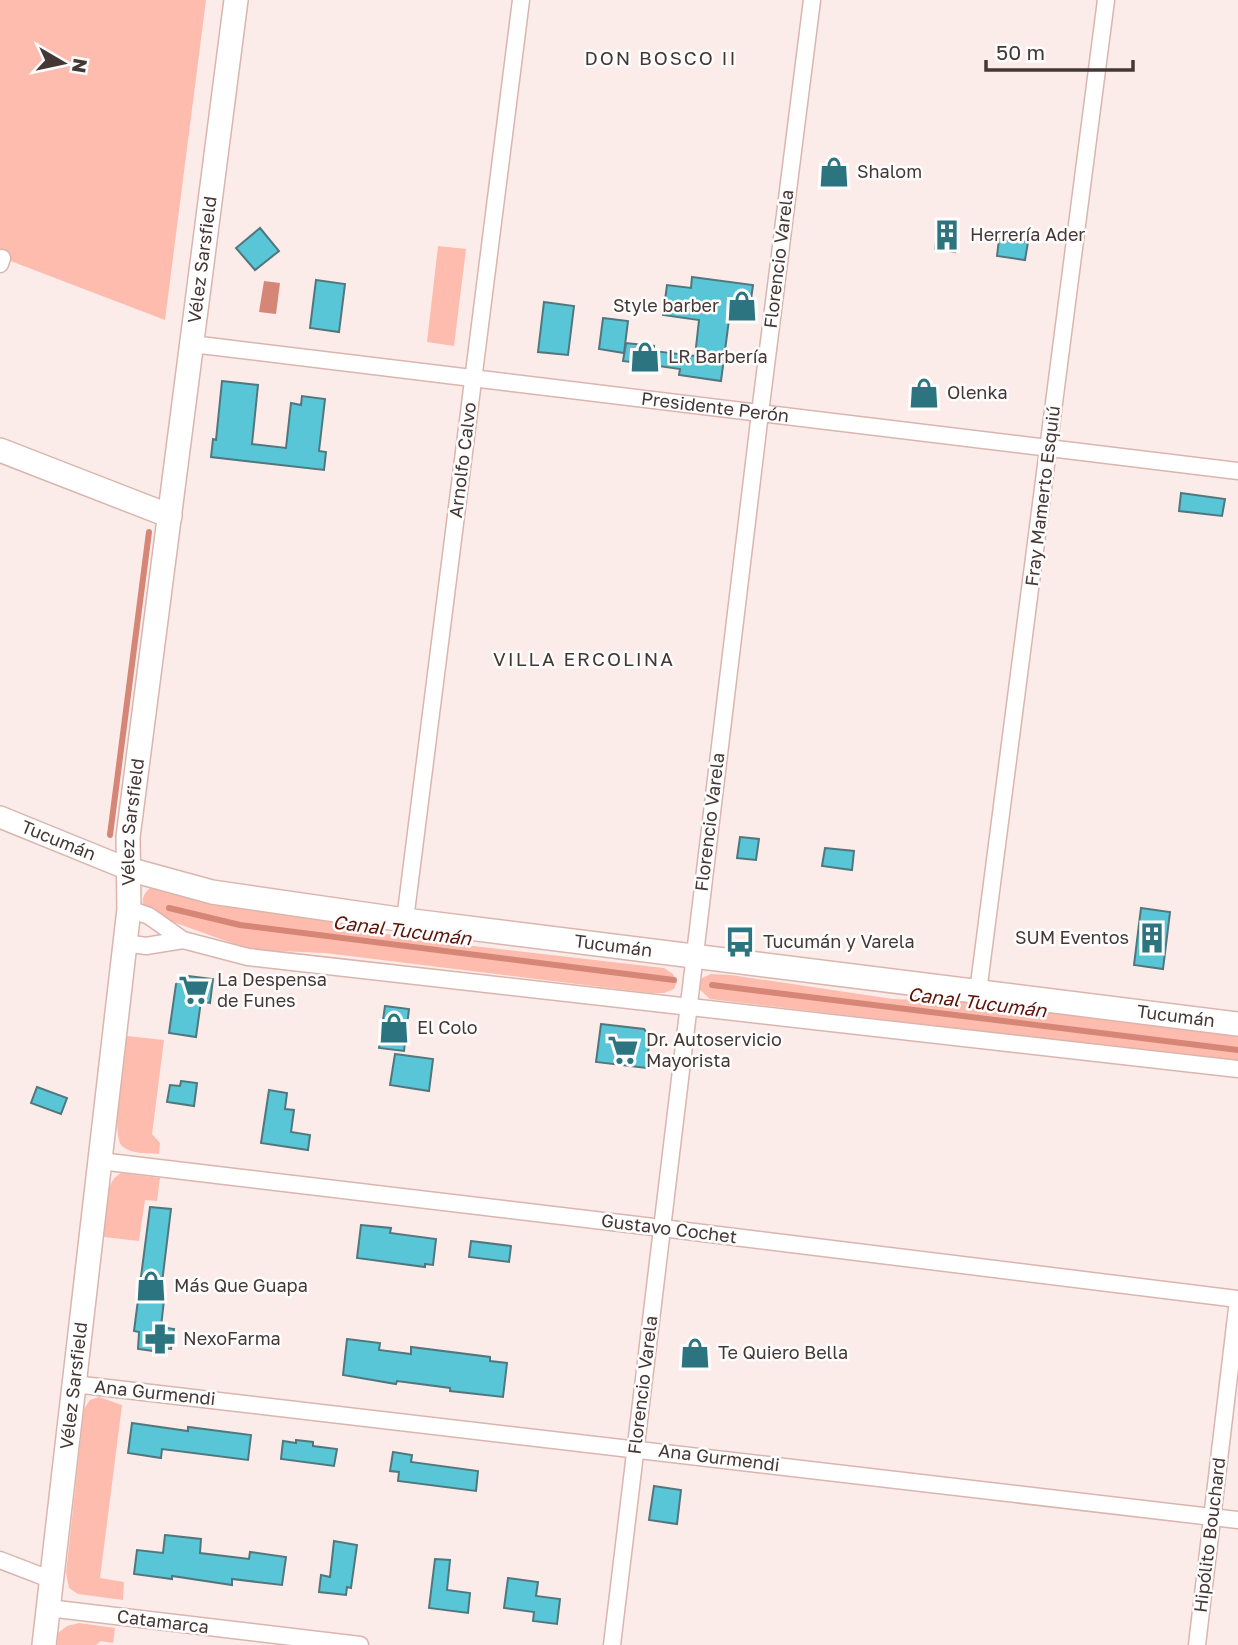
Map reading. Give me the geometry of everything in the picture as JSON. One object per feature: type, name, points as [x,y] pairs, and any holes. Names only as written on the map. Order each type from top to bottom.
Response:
[{"type":"main road","name":"Vélez Sarsfield","points":[[44,1645],[129,909],[128,837],[236,0]]},
{"type":"main road","points":[[0,450],[170,516]]},
{"type":"main road","name":"Tucumán","points":[[128,869],[212,892],[405,920],[1238,1024]]},
{"type":"street","name":"Arnolfo Calvo","points":[[405,920],[521,0]]},
{"type":"street","name":"Florencio Varela","points":[[612,1645],[812,0]]},
{"type":"street","name":"Fray Mamerto Esquiú","points":[[978,992],[1105,0]]},
{"type":"street","name":"Presidente Perón","points":[[192,344],[1238,471]]},
{"type":"street","name":"Tucumán","points":[[0,817],[128,869]]},
{"type":"street","points":[[129,909],[149,916],[183,940],[248,957],[1238,1069]]},
{"type":"street","points":[[125,943],[146,946],[183,940]]},
{"type":"street","name":"Gustavo Cochet","points":[[100,1161],[662,1227],[1238,1299]]},
{"type":"street","name":"Hipólito Bouchard","points":[[1197,1645],[1238,1299]]},
{"type":"street","name":"Ana Gurmendi","points":[[74,1384],[1238,1520]]},
{"type":"street","points":[[0,1560],[52,1580]]},
{"type":"street","name":"Catamarca","points":[[48,1608],[360,1645]]},
{"type":"shaded area","points":[[0,0],[206,0],[165,320],[0,257]]},
{"type":"shaded area","points":[[438,246],[466,249],[454,346],[427,342]]},
{"type":"shaded area","points":[[264,281],[280,283],[276,314],[259,312]]},
{"type":"shaded area","points":[[150,888],[248,910],[333,920],[347,927],[421,940],[664,968],[673,974],[677,982],[674,989],[664,993],[650,993],[325,953],[256,950],[159,917],[144,908],[143,897]]},
{"type":"shaded area","points":[[711,974],[893,999],[967,1002],[1238,1036],[1238,1062],[710,999],[698,988],[702,978]]},
{"type":"shaded area","points":[[127,1036],[164,1040],[152,1134],[160,1143],[159,1154],[130,1150],[122,1146],[119,1139],[119,1093]]},
{"type":"shaded area","points":[[121,1173],[160,1178],[157,1201],[145,1200],[139,1241],[104,1237],[108,1192],[115,1178]]},
{"type":"shaded area","points":[[99,1397],[122,1405],[100,1578],[124,1582],[123,1600],[78,1594],[69,1588],[66,1573],[84,1409],[90,1400]]},
{"type":"shaded area","points":[[79,1623],[115,1628],[113,1643],[101,1641],[96,1645],[57,1645],[58,1633],[67,1626]]},
{"type":"building","name":"Herrería Ader","points":[[938,223],[958,226],[955,252],[935,249]]},
{"type":"building","points":[[260,228],[279,251],[255,270],[236,248]]},
{"type":"building","points":[[999,239],[1028,242],[1025,260],[997,256]]},
{"type":"building","points":[[692,277],[753,285],[749,314],[730,312],[721,381],[679,375],[680,369],[623,361],[626,343],[654,346],[653,351],[695,356],[699,320],[663,315],[667,285],[691,288]]},
{"type":"building","points":[[316,280],[345,284],[339,332],[310,328]]},
{"type":"building","points":[[544,302],[574,306],[568,355],[538,352]]},
{"type":"building","points":[[603,318],[628,321],[624,353],[599,349]]},
{"type":"building","points":[[222,381],[258,385],[252,444],[286,448],[291,403],[301,405],[302,396],[325,399],[319,451],[326,452],[324,470],[211,457],[213,439],[216,440]]},
{"type":"building","points":[[1181,493],[1225,499],[1222,516],[1179,511]]},
{"type":"building","points":[[740,837],[759,839],[756,860],[737,858]]},
{"type":"building","points":[[825,848],[854,851],[852,870],[822,866]]},
{"type":"building","name":"SUM Eventos","points":[[1141,908],[1170,912],[1163,969],[1134,965]]},
{"type":"building","points":[[188,976],[213,979],[210,1003],[201,1001],[196,1037],[169,1033],[176,984]]},
{"type":"building","name":"El Colo","points":[[385,1006],[409,1009],[404,1051],[379,1048]]},
{"type":"building","name":"Dr. Autoservicio Mayorista","points":[[601,1024],[644,1029],[650,1038],[646,1068],[596,1062]]},
{"type":"building","points":[[395,1054],[433,1059],[429,1091],[390,1085]]},
{"type":"building","points":[[181,1081],[197,1083],[194,1106],[167,1102],[170,1085],[180,1086]]},
{"type":"building","points":[[37,1087],[67,1098],[61,1114],[31,1103]]},
{"type":"building","points":[[269,1090],[287,1093],[285,1109],[294,1110],[291,1132],[310,1135],[308,1150],[261,1143]]},
{"type":"building","points":[[150,1207],[171,1209],[161,1291],[165,1291],[161,1327],[174,1329],[171,1349],[161,1348],[161,1352],[138,1349],[139,1332],[134,1331]]},
{"type":"building","points":[[361,1225],[391,1228],[390,1233],[436,1239],[433,1265],[425,1264],[425,1267],[357,1258]]},
{"type":"building","points":[[471,1241],[511,1246],[509,1262],[469,1257]]},
{"type":"building","points":[[347,1339],[380,1343],[379,1350],[411,1354],[411,1347],[490,1357],[490,1361],[507,1363],[503,1397],[343,1375]]},
{"type":"building","points":[[132,1423],[188,1431],[188,1427],[251,1435],[248,1460],[162,1449],[161,1458],[128,1453]]},
{"type":"building","points":[[296,1440],[313,1442],[313,1446],[337,1449],[334,1466],[281,1459],[283,1441],[296,1443]]},
{"type":"building","points":[[393,1452],[412,1455],[411,1462],[478,1471],[476,1491],[398,1481],[399,1472],[390,1471]]},
{"type":"building","points":[[654,1486],[681,1490],[677,1524],[649,1520]]},
{"type":"building","points":[[165,1535],[201,1539],[200,1553],[249,1559],[250,1552],[286,1557],[282,1585],[232,1579],[232,1585],[172,1576],[172,1579],[134,1574],[137,1550],[163,1553]]},
{"type":"building","points":[[334,1541],[357,1545],[351,1588],[347,1587],[346,1595],[319,1592],[321,1575],[330,1577]]},
{"type":"building","points":[[435,1559],[450,1560],[447,1590],[470,1593],[468,1613],[429,1608]]},
{"type":"building","points":[[508,1578],[538,1582],[536,1596],[560,1599],[557,1624],[533,1621],[534,1612],[504,1608]]},
{"type":"waterway","points":[[110,835],[149,532]]},
{"type":"waterway","name":"Canal Tucumán","points":[[169,908],[240,925],[674,980]]},
{"type":"waterway","name":"Canal Tucumán","points":[[712,985],[1238,1050]]},
{"type":"place","name":"Shalom","points":[[834,172]]},
{"type":"place","name":"Herrería Ader","points":[[947,235]]},
{"type":"place","name":"Style barber","points":[[742,306]]},
{"type":"place","name":"LR Barbería","points":[[645,357]]},
{"type":"place","name":"Olenka","points":[[924,393]]},
{"type":"place","name":"SUM Eventos","points":[[1152,938]]},
{"type":"place","name":"Tucumán y Varela","points":[[740,942]]},
{"type":"place","name":"La Despensa de Funes","points":[[194,990]]},
{"type":"place","name":"El Colo","points":[[394,1028]]},
{"type":"place","name":"Dr. Autoservicio Mayorista","points":[[623,1050]]},
{"type":"place","name":"Más Que Guapa","points":[[151,1286]]},
{"type":"place","name":"NexoFarma","points":[[160,1339]]},
{"type":"place","name":"Te Quiero Bella","points":[[695,1353]]},
{"type":"district","name":"DON BOSCO II","points":[[661,58]]},
{"type":"district","name":"VILLA ERCOLINA","points":[[584,659]]}]
